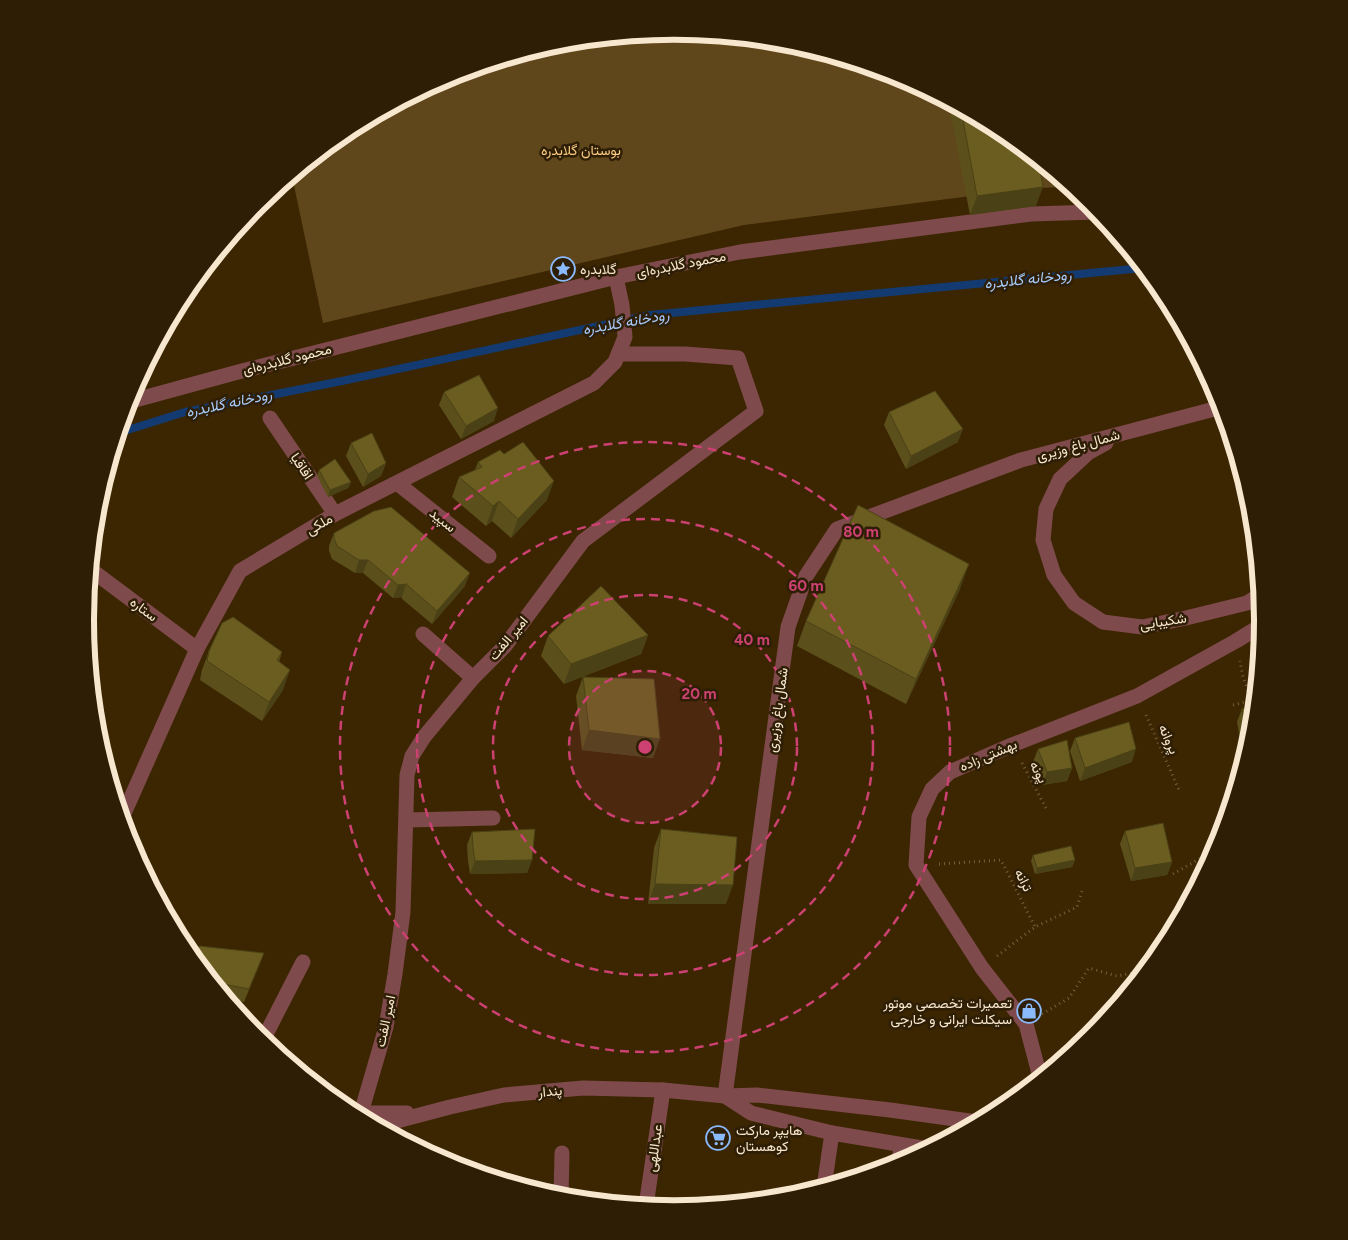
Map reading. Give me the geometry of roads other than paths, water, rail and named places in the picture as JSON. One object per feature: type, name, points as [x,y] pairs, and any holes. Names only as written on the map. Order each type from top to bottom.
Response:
[{"type":"street","name":"محمود گلابدره‌ای","points":[[137,399],[616,276],[740,252],[1032,214],[1086,212]]},
{"type":"street","name":"ملکی","points":[[124,803],[197,649],[240,571],[335,514],[594,383],[615,362],[624,337],[622,305],[616,276]]},
{"type":"street","name":"امیر الفت","points":[[359,1106],[386,1027],[395,974],[403,912],[408,775],[412,756],[424,737],[473,678],[505,646],[583,541],[756,411],[738,358],[686,354],[618,354]]},
{"type":"street","name":"شمال باغ وزیری","points":[[725,1096],[788,627],[806,576],[837,529],[1021,460],[1214,409]]},
{"type":"street","name":"اقاقیا","points":[[270,418],[335,514]]},
{"type":"street","name":"شکیبایی","points":[[1126,432],[1088,453],[1060,479],[1046,509],[1043,540],[1054,575],[1074,603],[1103,622],[1142,627],[1247,603],[1253,599]]},
{"type":"street","name":"سپید","points":[[396,483],[489,556]]},
{"type":"street","name":"ستاره","points":[[96,573],[197,649]]},
{"type":"street","name":"بهشتی زاده","points":[[1038,1071],[1026,1024],[982,968],[916,865],[919,817],[932,789],[950,772],[1012,745],[1137,696],[1254,629]]},
{"type":"street","points":[[423,634],[473,678]]},
{"type":"street","points":[[406,820],[493,818]]},
{"type":"street","points":[[267,1033],[303,962]]},
{"type":"street","name":"پندار","points":[[387,1124],[504,1095],[584,1088],[663,1090],[725,1096],[757,1095],[966,1121]]},
{"type":"street","name":"عبداللهی","points":[[647,1199],[663,1090]]},
{"type":"street","points":[[725,1096],[750,1113],[832,1133],[916,1147]]},
{"type":"street","points":[[370,1113],[428,1113]]},
{"type":"street","points":[[825,1180],[832,1133]]},
{"type":"street","points":[[900,1154],[901,1145]]},
{"type":"street","points":[[561,1189],[562,1153]]},
{"type":"waterway","name":"رودخانه گلابدره","points":[[126,430],[185,412],[342,381],[650,315],[1135,269]]},
{"type":"place","name":"گلابدره","points":[[563,269]]},
{"type":"place","name":"تعمیرات تخصصی موتور سیکلت ایرانی و خارجی","points":[[1029,1011]]},
{"type":"place","name":"هایپر مارکت کوهستان","points":[[718,1138]]},
{"type":"park label","name":"بوستان گلابدره","points":[[581,150]]}]
